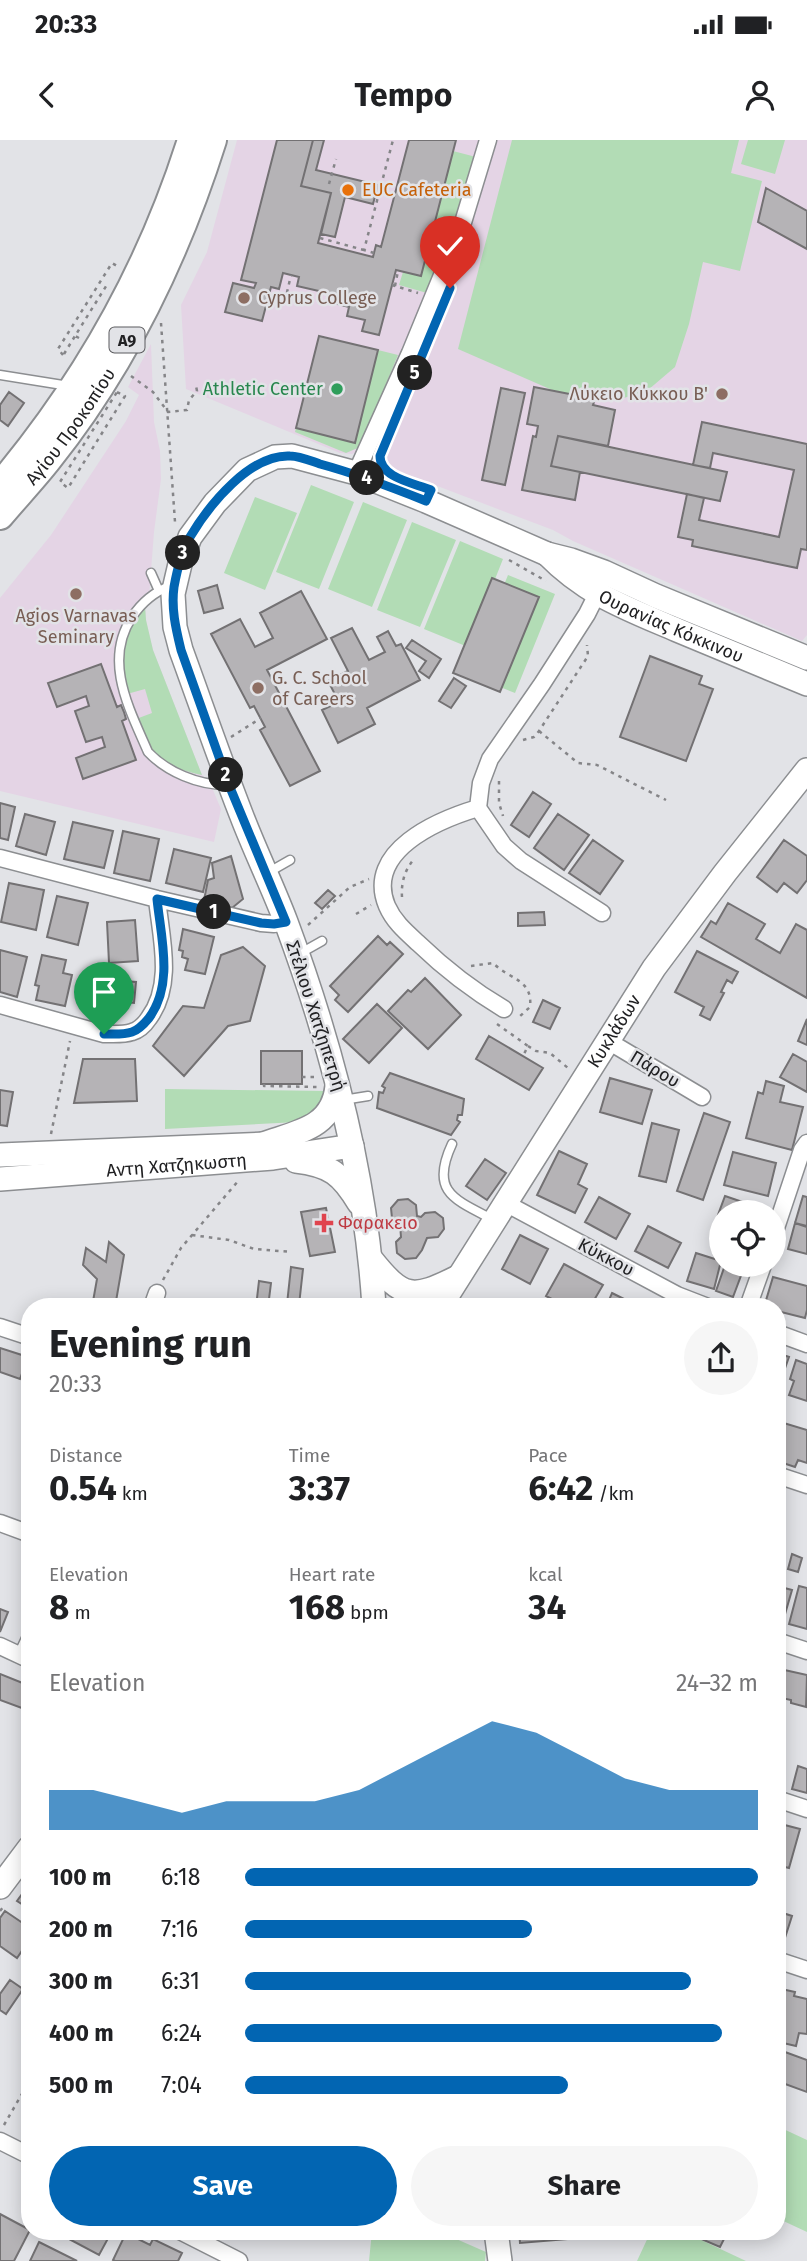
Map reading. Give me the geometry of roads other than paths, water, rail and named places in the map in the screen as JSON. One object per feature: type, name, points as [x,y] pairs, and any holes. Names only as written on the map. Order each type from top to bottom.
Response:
[{"type":"main road","name":"Αγίου Προκοπίου","points":[[0,485],[33,446],[75,387],[119,311],[146,259],[191,140]]},
{"type":"main road","name":"Αγίου Προκοπίου","points":[[0,516],[49,458],[101,386],[139,320],[166,267],[196,193],[213,140]]},
{"type":"main road","name":"Ουρανίας Κόκκινου","points":[[183,530],[215,503],[247,470],[275,457],[292,456],[428,495],[547,554],[604,572],[807,659]]},
{"type":"main road","name":"Στέλιου Χατζηπετρή","points":[[183,530],[180,564],[167,588],[181,650],[229,785],[266,873],[296,925],[297,955],[351,1142],[371,1259],[373,1298]]},
{"type":"main road","name":"Ουρανίας Κόκκινου","points":[[547,554],[571,578],[597,594],[807,684]]},
{"type":"main road","name":"Κυκλάδων","points":[[449,1298],[458,1277],[654,968],[725,873],[805,774]]},
{"type":"main road","points":[[268,1151],[324,1118],[331,1110],[335,1097],[333,1086]]},
{"type":"main road","name":"Αντη Χατζηκωστη","points":[[0,1179],[351,1142]]},
{"type":"main road","points":[[268,1151],[334,1171],[352,1191],[364,1212]]},
{"type":"main road","name":"Αντη Χατζηκωστη","points":[[0,1155],[268,1151]]},
{"type":"main road","points":[[371,1259],[389,1281],[403,1290],[428,1291],[458,1277]]},
{"type":"main road","points":[[0,1887],[21,1859]]},
{"type":"main road","points":[[497,2240],[500,2261]]},
{"type":"street","points":[[356,473],[410,353],[461,229],[488,140]]},
{"type":"street","points":[[597,594],[542,684],[490,759],[481,783],[478,808],[504,846],[521,861],[602,913]]},
{"type":"street","points":[[478,808],[429,826],[407,842],[387,869],[383,882],[384,891],[388,906],[399,925],[446,970],[509,1017]]},
{"type":"street","points":[[0,858],[261,923],[296,925]]},
{"type":"street","points":[[0,1005],[74,1032],[121,1034],[138,1029],[160,1000],[164,982],[157,899]]},
{"type":"street","name":"Πάρου","points":[[608,1041],[702,1097]]},
{"type":"street","points":[[785,1200],[802,1150],[807,1143]]},
{"type":"street","name":"Κύκκου","points":[[501,1212],[668,1298]]},
{"type":"street","points":[[751,1298],[759,1277]]},
{"type":"street","points":[[0,1327],[21,1334]]},
{"type":"street","points":[[786,1336],[807,1344]]},
{"type":"street","points":[[786,1478],[807,1485]]},
{"type":"street","points":[[0,1523],[21,1531]]},
{"type":"street","points":[[786,1645],[807,1651]]},
{"type":"street","points":[[0,1646],[21,1656]]},
{"type":"street","points":[[786,1802],[807,1809]]},
{"type":"street","points":[[786,1963],[807,1970]]},
{"type":"street","points":[[0,2141],[21,2152]]},
{"type":"street","points":[[198,2240],[240,2261]]},
{"type":"lane","points":[[0,374],[75,387]]},
{"type":"lane","points":[[151,573],[167,588],[149,597],[137,610],[121,639],[117,661],[130,709],[148,752],[156,760],[167,768],[194,779],[229,785]]},
{"type":"lane","points":[[266,873],[290,860]]},
{"type":"lane","points":[[297,955],[322,941]]},
{"type":"lane","points":[[333,1086],[368,1096]]},
{"type":"lane","points":[[452,1144],[444,1161],[443,1172],[448,1192],[469,1208],[501,1212]]},
{"type":"place","name":"EUC Cafeteria","points":[[348,190]]},
{"type":"place","name":"Cyprus College","points":[[244,298]]},
{"type":"place","name":"Athletic Center","points":[[337,389]]},
{"type":"place","name":"Λύκειο Κύκκου Β'","points":[[722,394]]},
{"type":"place","name":"Agios Varnavas Seminary","points":[[76,594]]},
{"type":"place","name":"G. C. School of Careers","points":[[258,688]]},
{"type":"place","name":"Φαρακειο","points":[[324,1223]]}]
